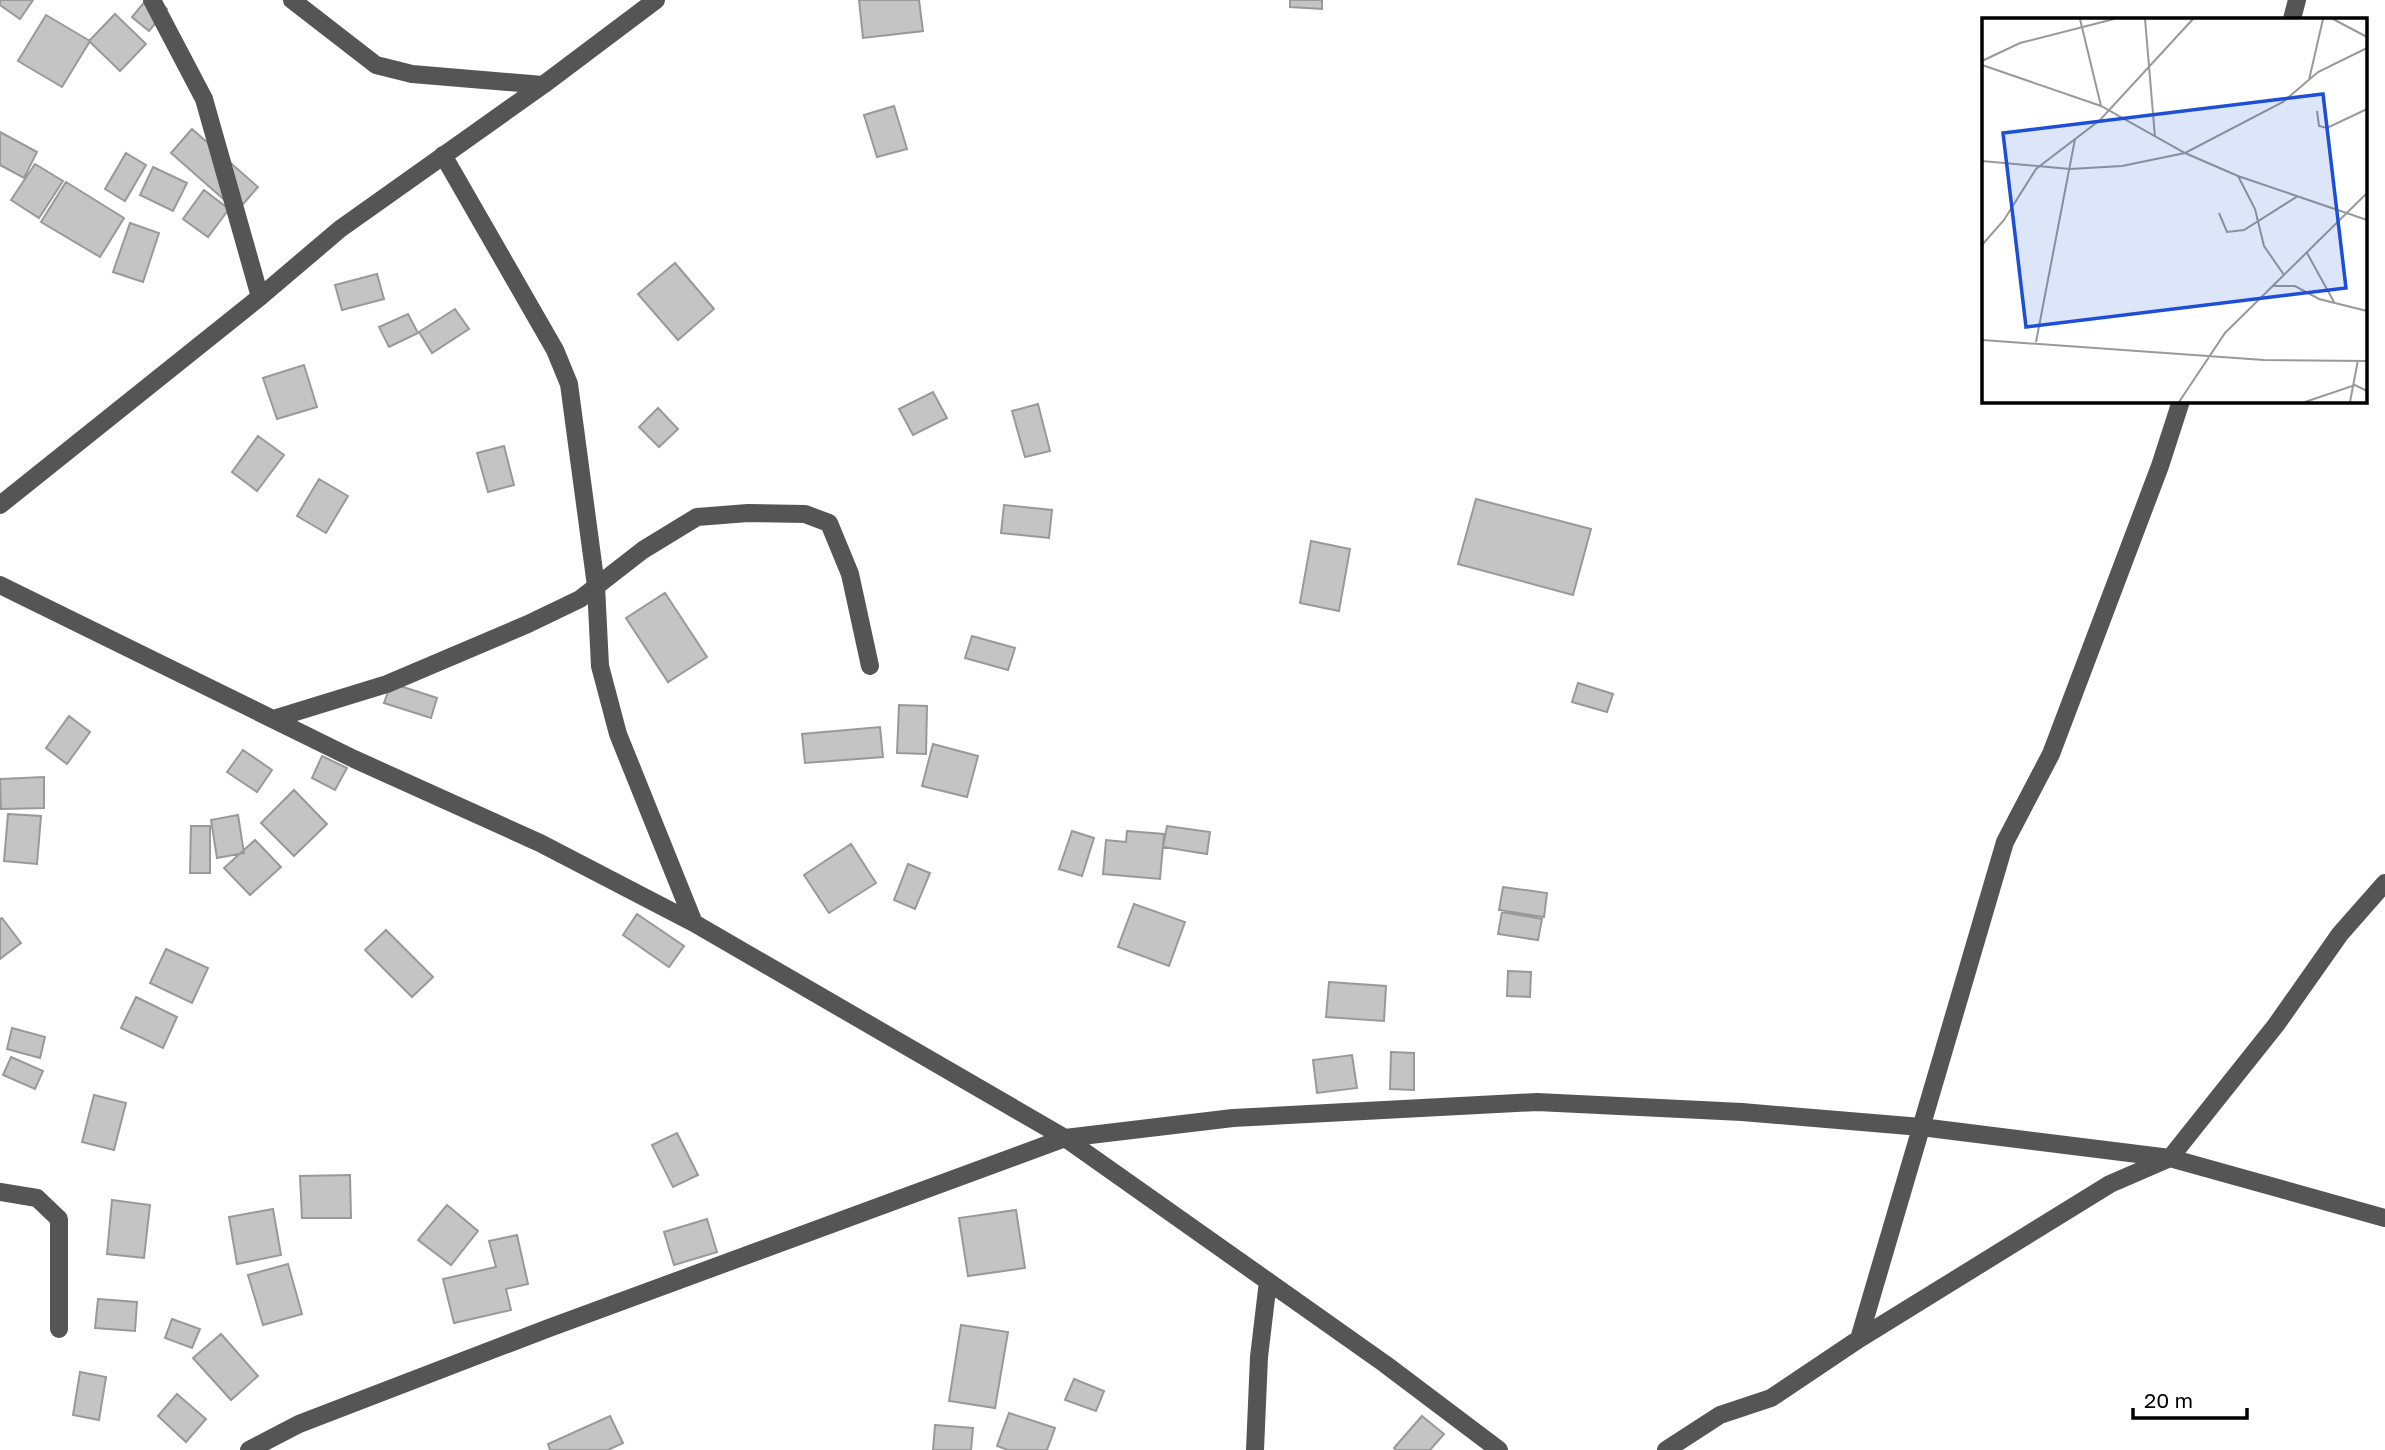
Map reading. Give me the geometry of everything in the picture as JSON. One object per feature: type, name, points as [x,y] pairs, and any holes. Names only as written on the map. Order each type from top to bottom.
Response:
[{"type":"street","points":[[152,0],[204,99],[260,297]]},
{"type":"street","points":[[292,0],[376,65],[412,74],[543,85]]},
{"type":"street","points":[[0,505],[260,297],[340,229],[543,85],[656,0]]},
{"type":"street","points":[[2292,18],[2297,0]]},
{"type":"street","points":[[443,155],[555,349],[569,384],[596,586],[600,666],[618,734],[694,923]]},
{"type":"street","points":[[1860,1339],[2006,842],[2051,754],[2182,402]]},
{"type":"street","points":[[274,719],[387,684],[528,624],[580,599],[643,550],[697,517],[748,513],[805,514],[829,523],[849,574],[870,666]]},
{"type":"street","points":[[0,585],[354,759],[540,843],[694,923],[1065,1138],[1385,1364],[1499,1450]]},
{"type":"street","points":[[1666,1450],[1720,1415],[1771,1398],[1860,1339],[2109,1184],[2170,1158],[2276,1025],[2340,934],[2385,883]]},
{"type":"street","points":[[249,1450],[299,1424],[549,1328],[1065,1138],[1233,1118],[1537,1102],[1742,1112],[1921,1127],[2170,1158],[2385,1218]]},
{"type":"street","points":[[0,1192],[37,1198],[58,1219],[59,1329]]},
{"type":"street","points":[[1255,1450],[1259,1357],[1268,1281]]},
{"type":"building","points":[[0,0],[33,0],[20,19],[0,5]]},
{"type":"building","points":[[146,0],[156,0],[167,9],[149,31],[132,17]]},
{"type":"building","points":[[859,0],[919,0],[923,31],[863,38]]},
{"type":"building","points":[[1290,0],[1322,0],[1322,9],[1290,7]]},
{"type":"building","points":[[115,14],[146,44],[120,71],[89,41]]},
{"type":"building","points":[[46,15],[90,41],[62,87],[18,61]]},
{"type":"building","points":[[894,106],[907,149],[877,157],[864,115]]},
{"type":"building","points":[[192,129],[258,187],[237,211],[171,153]]},
{"type":"building","points":[[0,132],[37,152],[24,178],[0,165]]},
{"type":"building","points":[[126,153],[146,165],[125,201],[105,189]]},
{"type":"building","points":[[35,164],[63,181],[39,218],[11,200]]},
{"type":"building","points":[[153,167],[187,183],[173,211],[140,195]]},
{"type":"building","points":[[66,182],[124,218],[100,257],[41,222]]},
{"type":"building","points":[[204,190],[229,209],[208,237],[183,219]]},
{"type":"building","points":[[130,223],[159,233],[143,282],[113,272]]},
{"type":"building","points":[[675,263],[714,309],[678,340],[638,294]]},
{"type":"building","points":[[377,274],[384,299],[342,310],[335,285]]},
{"type":"building","points":[[455,309],[469,329],[432,353],[419,332]]},
{"type":"building","points":[[408,314],[418,333],[389,347],[379,327]]},
{"type":"building","points":[[304,365],[317,407],[277,419],[263,378]]},
{"type":"building","points":[[933,392],[947,418],[913,435],[899,409]]},
{"type":"building","points":[[1038,404],[1050,451],[1025,457],[1012,411]]},
{"type":"building","points":[[658,408],[678,429],[659,447],[639,427]]},
{"type":"building","points":[[258,436],[284,455],[257,491],[232,472]]},
{"type":"building","points":[[504,446],[514,485],[488,492],[477,453]]},
{"type":"building","points":[[319,479],[348,496],[326,533],[297,516]]},
{"type":"building","points":[[1476,499],[1591,529],[1573,595],[1458,564]]},
{"type":"building","points":[[1004,505],[1052,510],[1049,538],[1001,533]]},
{"type":"building","points":[[1311,541],[1350,549],[1339,611],[1300,603]]},
{"type":"building","points":[[665,593],[707,657],[668,682],[626,618]]},
{"type":"building","points":[[972,636],[1015,648],[1008,670],[965,658]]},
{"type":"building","points":[[391,683],[437,698],[431,718],[384,703]]},
{"type":"building","points":[[1578,683],[1613,694],[1607,712],[1572,702]]},
{"type":"building","points":[[899,705],[927,706],[926,754],[897,753]]},
{"type":"building","points":[[69,716],[90,732],[67,764],[46,748]]},
{"type":"building","points":[[880,727],[883,757],[805,763],[802,734]]},
{"type":"building","points":[[933,744],[978,756],[967,797],[922,786]]},
{"type":"building","points":[[243,750],[272,770],[257,792],[227,772]]},
{"type":"building","points":[[322,756],[347,768],[335,790],[312,778]]},
{"type":"building","points":[[44,777],[44,808],[1,809],[0,779]]},
{"type":"building","points":[[294,790],[327,824],[294,856],[261,823]]},
{"type":"building","points":[[8,814],[41,816],[37,864],[4,861]]},
{"type":"building","points":[[238,815],[244,853],[217,858],[211,820]]},
{"type":"building","points":[[191,826],[210,826],[210,873],[190,873]]},
{"type":"building","points":[[1167,826],[1210,832],[1207,854],[1163,847]]},
{"type":"building","points":[[1072,831],[1094,838],[1082,876],[1059,869]]},
{"type":"building","points":[[1127,831],[1164,834],[1160,879],[1103,874],[1106,840],[1126,842]]},
{"type":"building","points":[[255,840],[281,867],[250,895],[224,868]]},
{"type":"building","points":[[851,844],[876,883],[829,913],[804,875]]},
{"type":"building","points":[[908,864],[930,873],[915,909],[894,900]]},
{"type":"building","points":[[1503,887],[1547,893],[1544,917],[1499,910]]},
{"type":"building","points":[[1134,904],[1185,922],[1169,966],[1118,947]]},
{"type":"building","points":[[1502,912],[1542,919],[1538,940],[1498,934]]},
{"type":"building","points":[[637,914],[684,946],[669,967],[623,935]]},
{"type":"building","points":[[2,918],[21,943],[0,959],[0,919]]},
{"type":"building","points":[[386,930],[433,977],[412,997],[365,950]]},
{"type":"building","points":[[166,949],[208,968],[192,1003],[150,983]]},
{"type":"building","points":[[1508,971],[1531,972],[1530,997],[1507,996]]},
{"type":"building","points":[[1329,982],[1386,986],[1384,1021],[1326,1017]]},
{"type":"building","points":[[136,997],[177,1017],[163,1048],[121,1028]]},
{"type":"building","points":[[12,1028],[45,1037],[40,1058],[7,1049]]},
{"type":"building","points":[[1391,1052],[1414,1053],[1414,1090],[1390,1089]]},
{"type":"building","points":[[1352,1055],[1357,1088],[1317,1093],[1313,1060]]},
{"type":"building","points":[[11,1057],[43,1071],[35,1089],[3,1075]]},
{"type":"building","points":[[94,1095],[126,1103],[114,1150],[82,1142]]},
{"type":"building","points":[[677,1133],[698,1175],[673,1187],[652,1145]]},
{"type":"building","points":[[350,1175],[351,1218],[302,1218],[300,1176]]},
{"type":"building","points":[[112,1200],[150,1205],[144,1258],[107,1254]]},
{"type":"building","points":[[447,1205],[478,1231],[451,1265],[418,1240]]},
{"type":"building","points":[[273,1209],[281,1255],[237,1264],[229,1217]]},
{"type":"building","points":[[1016,1210],[1025,1268],[968,1276],[959,1218]]},
{"type":"building","points":[[707,1219],[717,1252],[674,1265],[664,1232]]},
{"type":"building","points":[[517,1235],[528,1284],[506,1289],[511,1310],[454,1323],[443,1279],[496,1267],[489,1241]]},
{"type":"building","points":[[288,1264],[302,1314],[263,1325],[248,1275]]},
{"type":"building","points":[[98,1299],[137,1302],[135,1331],[95,1328]]},
{"type":"building","points":[[172,1319],[200,1329],[192,1348],[165,1338]]},
{"type":"building","points":[[961,1325],[1008,1332],[995,1408],[949,1401]]},
{"type":"building","points":[[221,1334],[258,1376],[231,1400],[193,1358]]},
{"type":"building","points":[[80,1372],[106,1377],[99,1420],[73,1415]]},
{"type":"building","points":[[1074,1379],[1104,1391],[1096,1411],[1065,1400]]},
{"type":"building","points":[[177,1394],[206,1419],[186,1442],[158,1416]]},
{"type":"building","points":[[1009,1413],[1055,1428],[1047,1450],[1008,1450],[997,1446]]},
{"type":"building","points":[[610,1416],[623,1443],[608,1450],[550,1450],[548,1444]]},
{"type":"building","points":[[1422,1416],[1444,1434],[1430,1450],[1396,1450],[1394,1448]]},
{"type":"building","points":[[935,1425],[973,1428],[971,1450],[933,1450]]}]
